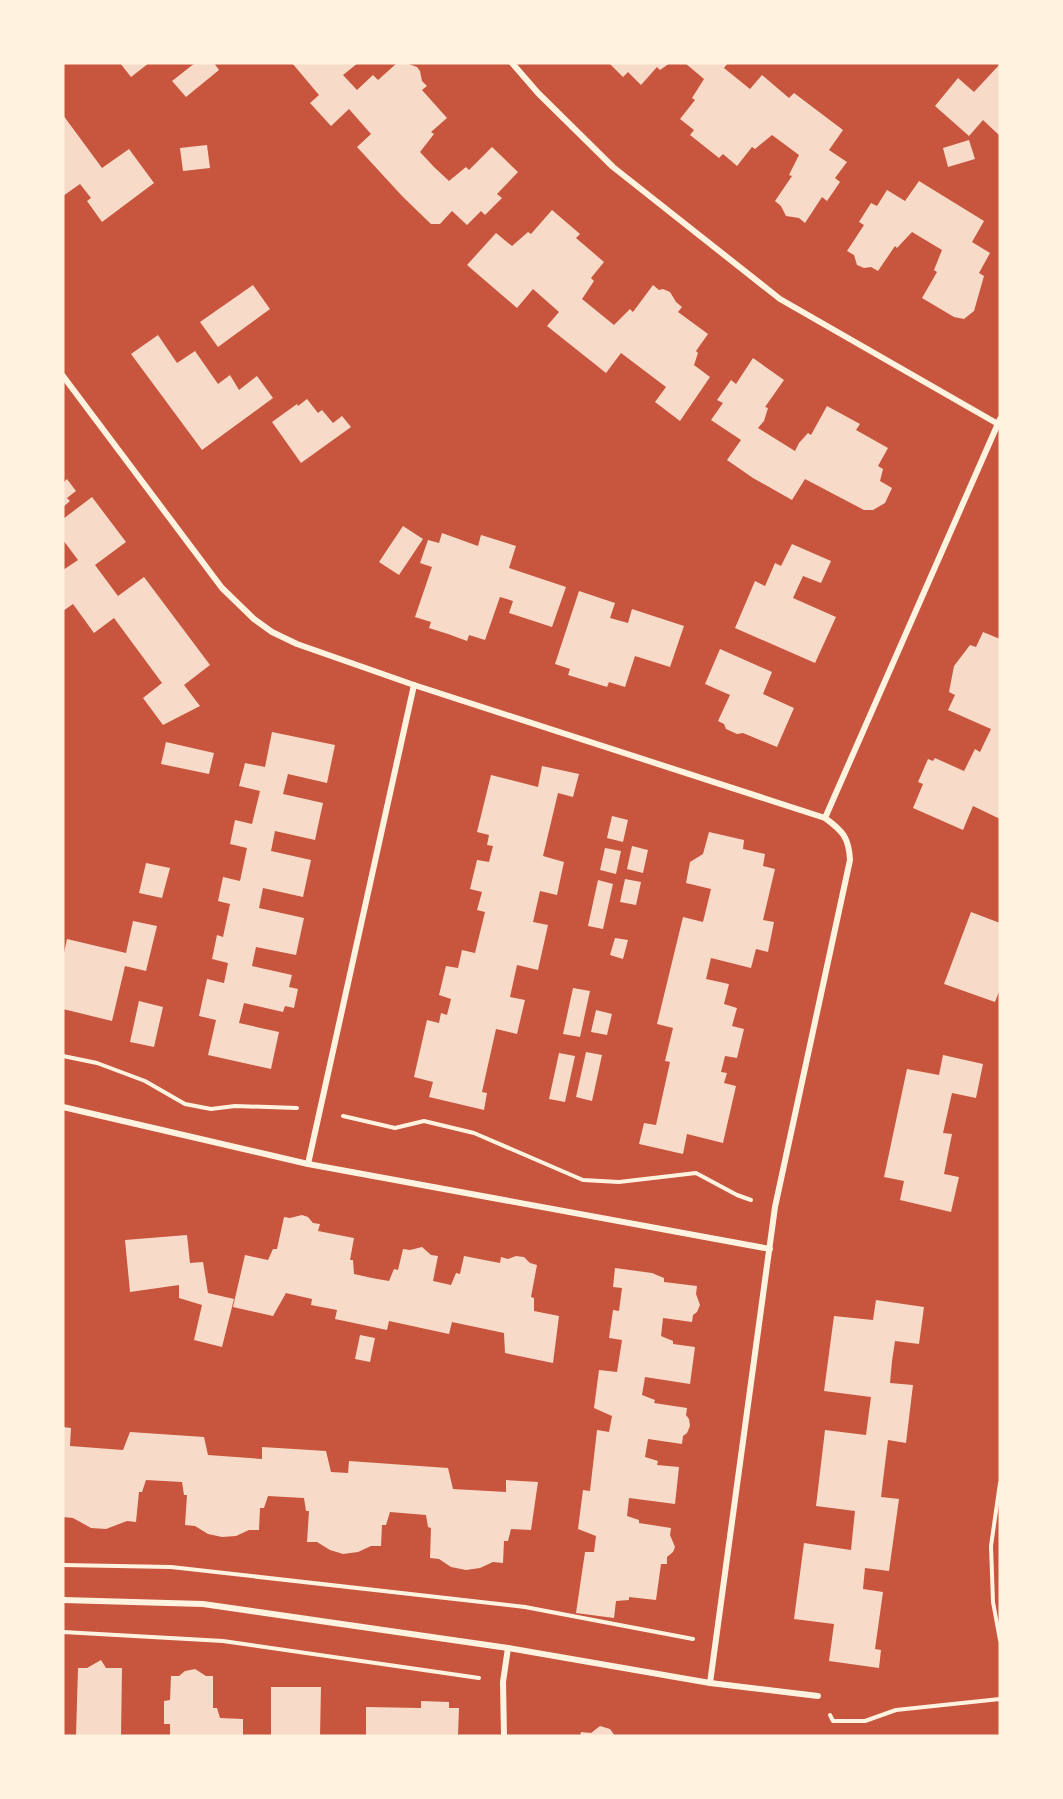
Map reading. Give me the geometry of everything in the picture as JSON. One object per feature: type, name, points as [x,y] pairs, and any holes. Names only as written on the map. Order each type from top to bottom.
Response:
[{"type":"street","points":[[512,63],[538,93],[613,166],[780,299],[999,421],[825,818]]},
{"type":"street","points":[[63,376],[222,588],[254,619],[272,632],[297,644],[414,685],[825,818],[840,829],[849,843],[850,860],[775,1207],[710,1683]]},
{"type":"street","points":[[308,1164],[414,685]]},
{"type":"street","points":[[63,1107],[308,1164],[770,1250]]},
{"type":"street","points":[[63,1600],[203,1604],[508,1648],[710,1683],[818,1696]]},
{"type":"street","points":[[504,1736],[503,1682],[508,1648]]},
{"type":"path","points":[[63,1056],[106,1067],[145,1081],[185,1104],[211,1109],[269,1106],[319,1111],[395,1128],[424,1121],[474,1133],[583,1180],[619,1182],[696,1173],[737,1195],[775,1207]]},
{"type":"path","points":[[1000,1483],[991,1546],[993,1602],[1000,1640]]},
{"type":"path","points":[[63,1565],[171,1567],[525,1607],[715,1644]]},
{"type":"path","points":[[63,1632],[223,1641],[503,1682]]},
{"type":"path","points":[[818,1696],[833,1721],[865,1721],[903,1708],[1000,1699]]},
{"type":"building","points":[[120,63],[149,63],[131,77]]},
{"type":"building","points":[[195,63],[214,63],[219,70],[186,97],[172,81]]},
{"type":"building","points":[[292,63],[358,63],[343,75],[357,90],[373,75],[378,80],[397,63],[417,67],[422,81],[427,86],[422,90],[447,118],[431,132],[434,134],[420,152],[434,167],[449,181],[466,167],[469,170],[492,147],[518,172],[497,194],[502,198],[485,215],[481,211],[467,225],[452,211],[440,224],[431,224],[357,147],[371,134],[349,109],[331,126],[310,103],[319,95]]},
{"type":"building","points":[[609,63],[670,63],[660,70],[657,67],[641,85],[628,72],[623,77]]},
{"type":"building","points":[[685,63],[728,63],[724,68],[750,89],[762,75],[789,98],[794,93],[843,130],[829,150],[847,162],[835,178],[840,182],[827,201],[822,197],[805,223],[799,218],[786,216],[781,206],[775,201],[792,176],[789,175],[799,155],[772,135],[755,149],[752,147],[737,166],[723,154],[719,158],[690,135],[694,130],[680,119],[695,100],[692,98],[704,79]]},
{"type":"building","points":[[1000,64],[1000,136],[983,120],[969,136],[935,106],[958,78],[974,92]]},
{"type":"building","points":[[63,115],[102,168],[129,149],[154,183],[102,222],[87,201],[91,198],[80,184],[63,196]]},
{"type":"building","points":[[969,140],[975,159],[948,167],[943,148]]},
{"type":"building","points":[[207,145],[210,168],[183,171],[180,148]]},
{"type":"building","points":[[919,181],[984,221],[972,242],[990,253],[979,273],[984,276],[974,311],[964,319],[954,317],[922,298],[937,272],[934,270],[942,250],[912,232],[897,248],[895,246],[878,271],[871,267],[864,268],[857,265],[854,255],[847,251],[864,225],[859,222],[871,203],[877,206],[887,190],[905,201]]},
{"type":"building","points":[[552,210],[580,234],[576,238],[604,262],[591,278],[594,281],[582,299],[614,325],[630,309],[633,312],[653,285],[659,290],[670,292],[682,307],[678,312],[708,334],[696,351],[698,353],[694,365],[710,377],[680,421],[655,402],[666,387],[621,353],[606,373],[547,326],[559,312],[533,289],[517,308],[467,265],[496,233],[512,246],[528,232],[531,234]]},
{"type":"building","points":[[253,285],[270,309],[218,347],[200,322]]},
{"type":"building","points":[[158,335],[177,363],[195,351],[218,384],[230,375],[239,390],[257,376],[273,398],[202,450],[131,354]]},
{"type":"building","points":[[753,358],[784,380],[765,407],[768,408],[764,421],[758,428],[795,451],[808,433],[811,435],[827,406],[860,424],[856,430],[888,448],[878,466],[883,469],[880,481],[892,488],[885,503],[873,510],[864,510],[805,479],[792,500],[727,460],[741,440],[711,420],[723,403],[717,400],[731,380],[736,384]]},
{"type":"building","points":[[307,399],[318,413],[322,410],[333,423],[342,416],[351,427],[301,463],[272,422]]},
{"type":"building","points":[[67,479],[76,491],[67,498],[70,501],[63,507],[63,483]]},
{"type":"building","points":[[92,497],[126,542],[95,565],[118,596],[144,577],[210,665],[184,685],[200,706],[163,725],[143,698],[162,683],[114,618],[94,633],[73,604],[63,611],[63,570],[78,560],[63,540],[63,519]]},
{"type":"building","points":[[403,526],[423,539],[399,575],[379,562]]},
{"type":"building","points":[[442,533],[478,546],[481,535],[516,546],[509,568],[566,587],[552,627],[509,613],[513,601],[500,597],[485,640],[469,635],[467,641],[429,628],[431,622],[415,617],[432,567],[420,563],[428,540],[439,543]]},
{"type":"building","points":[[792,544],[831,561],[821,583],[803,576],[793,598],[836,617],[815,663],[735,628],[755,581],[765,586],[775,563],[781,566]]},
{"type":"building","points":[[579,591],[615,603],[610,618],[628,623],[632,609],[684,626],[670,667],[635,656],[625,687],[609,682],[607,687],[568,675],[570,669],[555,664]]},
{"type":"building","points":[[983,632],[1000,639],[1000,819],[973,806],[963,830],[913,808],[923,784],[918,782],[928,759],[933,761],[935,758],[964,771],[975,749],[980,752],[991,729],[948,710],[955,695],[949,692],[954,666],[970,645],[976,647]]},
{"type":"building","points":[[720,649],[772,672],[763,694],[794,708],[777,747],[743,733],[737,734],[726,729],[724,724],[718,721],[730,695],[705,684]]},
{"type":"building","points":[[272,732],[335,745],[327,783],[288,774],[283,794],[323,803],[315,840],[275,831],[271,851],[311,860],[303,897],[263,888],[259,908],[304,918],[296,955],[256,947],[252,966],[292,975],[289,987],[298,989],[294,1008],[285,1006],[283,1012],[244,1003],[239,1023],[279,1032],[271,1069],[208,1055],[216,1020],[199,1016],[207,979],[224,983],[228,963],[212,959],[217,935],[223,937],[230,904],[218,901],[223,877],[240,881],[247,848],[230,844],[235,820],[252,824],[260,791],[239,786],[245,763],[265,767]]},
{"type":"building","points":[[166,742],[214,753],[209,774],[161,764]]},
{"type":"building","points":[[542,766],[579,774],[573,797],[558,793],[543,856],[564,862],[557,895],[540,891],[533,922],[548,925],[538,970],[517,965],[510,997],[525,1000],[517,1034],[496,1029],[482,1092],[487,1093],[484,1110],[429,1097],[433,1082],[414,1077],[427,1020],[439,1023],[441,1013],[447,1015],[451,999],[439,995],[446,966],[458,968],[462,950],[475,953],[485,912],[477,910],[482,892],[470,889],[477,860],[489,862],[493,846],[487,845],[489,835],[477,832],[491,775],[538,787]]},
{"type":"building","points":[[612,816],[628,820],[623,842],[607,838]]},
{"type":"building","points":[[709,832],[744,840],[743,849],[765,854],[763,866],[775,869],[763,920],[774,922],[768,952],[756,949],[751,968],[711,958],[706,979],[729,984],[724,1004],[737,1008],[732,1026],[744,1029],[737,1058],[725,1056],[721,1072],[727,1073],[724,1083],[736,1086],[723,1143],[687,1134],[683,1154],[639,1144],[644,1123],[656,1125],[670,1062],[665,1061],[673,1028],[657,1024],[683,917],[703,922],[711,889],[686,883],[690,862],[703,854]]},
{"type":"building","points":[[632,846],[648,850],[643,873],[627,869]]},
{"type":"building","points":[[605,848],[621,851],[616,874],[600,870]]},
{"type":"building","points":[[146,863],[170,868],[162,898],[139,893]]},
{"type":"building","points":[[625,879],[641,882],[636,905],[620,902]]},
{"type":"building","points":[[598,880],[613,884],[603,929],[588,926]]},
{"type":"building","points":[[971,912],[1000,923],[1000,989],[995,1002],[944,984]]},
{"type":"building","points":[[133,921],[157,926],[146,971],[125,966],[112,1021],[63,1009],[63,958],[67,939],[126,953]]},
{"type":"building","points":[[615,938],[628,940],[623,959],[610,955]]},
{"type":"building","points":[[573,988],[590,991],[580,1037],[563,1034]]},
{"type":"building","points":[[139,1001],[163,1007],[154,1047],[130,1042]]},
{"type":"building","points":[[596,1010],[612,1014],[607,1035],[591,1032]]},
{"type":"building","points":[[586,1052],[602,1055],[592,1101],[576,1097]]},
{"type":"building","points":[[559,1053],[575,1056],[565,1102],[549,1099]]},
{"type":"building","points":[[943,1055],[983,1064],[976,1098],[952,1093],[943,1133],[952,1134],[944,1174],[959,1177],[951,1212],[900,1200],[904,1181],[884,1177],[907,1069],[939,1075]]},
{"type":"building","points":[[302,1215],[308,1217],[313,1223],[320,1224],[318,1231],[354,1238],[350,1260],[353,1260],[354,1274],[372,1278],[389,1281],[394,1269],[398,1270],[403,1249],[422,1247],[431,1255],[438,1256],[433,1281],[451,1285],[456,1273],[460,1274],[464,1256],[500,1263],[501,1257],[508,1259],[516,1256],[524,1257],[530,1263],[537,1265],[531,1297],[534,1298],[534,1311],[559,1316],[553,1363],[505,1353],[504,1333],[452,1322],[449,1334],[389,1321],[387,1330],[335,1319],[337,1310],[311,1305],[312,1299],[286,1293],[273,1316],[233,1307],[245,1255],[268,1260],[273,1249],[277,1249],[284,1217]]},
{"type":"building","points":[[187,1235],[190,1263],[203,1262],[208,1293],[234,1299],[222,1347],[194,1340],[202,1305],[179,1298],[179,1285],[130,1292],[125,1240]]},
{"type":"building","points":[[615,1268],[652,1273],[664,1278],[664,1282],[697,1286],[696,1294],[700,1305],[693,1315],[692,1322],[663,1318],[661,1336],[673,1341],[673,1344],[695,1347],[690,1384],[645,1377],[642,1395],[655,1400],[654,1403],[687,1408],[686,1415],[690,1426],[683,1436],[682,1444],[648,1439],[645,1457],[658,1461],[657,1465],[679,1467],[675,1504],[629,1498],[627,1516],[639,1520],[639,1523],[671,1528],[670,1535],[675,1547],[667,1557],[667,1564],[661,1564],[656,1600],[629,1597],[629,1600],[616,1601],[614,1618],[576,1613],[585,1552],[594,1552],[596,1536],[578,1529],[583,1490],[590,1491],[597,1430],[609,1432],[612,1416],[594,1408],[599,1370],[617,1372],[622,1340],[609,1338],[613,1310],[619,1311],[622,1288],[613,1287]]},
{"type":"building","points":[[876,1300],[924,1307],[919,1344],[895,1341],[892,1361],[890,1383],[913,1385],[906,1443],[888,1440],[881,1497],[899,1499],[889,1571],[865,1568],[863,1589],[883,1592],[875,1649],[881,1650],[879,1668],[829,1661],[834,1624],[794,1619],[804,1543],[851,1550],[855,1511],[816,1506],[825,1430],[866,1435],[871,1397],[824,1391],[834,1316],[873,1320]]},
{"type":"building","points":[[360,1335],[375,1338],[370,1362],[355,1359]]},
{"type":"building","points":[[63,1427],[71,1428],[70,1446],[123,1450],[130,1432],[204,1437],[208,1455],[262,1459],[262,1447],[326,1451],[331,1472],[348,1473],[349,1461],[448,1468],[453,1489],[506,1492],[506,1480],[538,1482],[531,1530],[511,1529],[508,1541],[504,1541],[503,1563],[493,1562],[480,1568],[466,1570],[451,1567],[439,1559],[430,1558],[431,1528],[428,1527],[426,1515],[390,1512],[386,1525],[382,1525],[381,1546],[371,1546],[358,1552],[343,1554],[330,1550],[317,1542],[307,1542],[309,1511],[306,1511],[304,1498],[268,1496],[264,1508],[260,1508],[259,1530],[249,1530],[236,1536],[222,1537],[208,1534],[195,1526],[185,1525],[187,1495],[184,1495],[182,1482],[146,1480],[142,1492],[139,1492],[136,1522],[127,1521],[106,1529],[91,1528],[73,1518],[63,1517]]},
{"type":"building","points":[[101,1660],[106,1668],[122,1668],[121,1736],[76,1736],[78,1668],[87,1668]]},
{"type":"building","points":[[195,1669],[206,1676],[213,1676],[213,1708],[217,1708],[220,1718],[243,1719],[243,1736],[170,1736],[170,1724],[164,1724],[164,1701],[170,1700],[171,1676],[179,1676],[185,1671]]},
{"type":"building","points":[[271,1687],[321,1687],[320,1736],[271,1736]]},
{"type":"building","points":[[421,1701],[449,1702],[449,1708],[459,1708],[458,1736],[366,1736],[366,1707],[421,1708]]},
{"type":"building","points":[[600,1726],[610,1729],[615,1736],[580,1736],[581,1732],[591,1733]]}]
